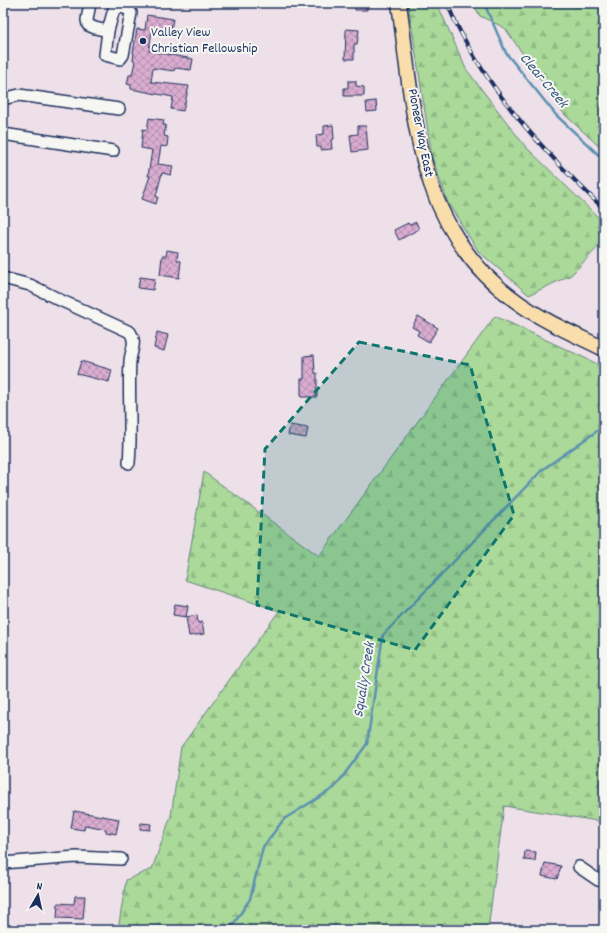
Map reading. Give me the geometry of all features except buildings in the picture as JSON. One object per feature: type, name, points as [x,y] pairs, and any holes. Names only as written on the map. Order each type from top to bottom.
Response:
[{"type":"main road","name":"Pioneer Way East","points":[[399,3],[414,114],[422,158],[440,211],[454,236],[467,256],[482,272],[517,302],[560,327],[604,349]]},
{"type":"street","points":[[90,3],[87,20],[88,25],[108,31]]},
{"type":"street","points":[[3,99],[19,94],[119,109]]},
{"type":"street","points":[[3,134],[112,151]]},
{"type":"street","points":[[3,278],[30,285],[130,332],[134,338],[134,346],[131,353],[130,372],[129,463]]},
{"type":"street","points":[[3,863],[76,857],[121,859]]},
{"type":"street","points":[[579,867],[598,880],[604,882]]},
{"type":"highlighted area","points":[[359,342],[470,365],[514,515],[415,650],[257,605],[265,449]]},
{"type":"green space","points":[[408,3],[437,3],[466,69],[525,146],[604,223],[604,241],[571,275],[529,295],[478,251],[448,203],[432,157]]},
{"type":"green space","points":[[473,3],[604,3],[604,151],[564,114],[505,28],[480,16]]},
{"type":"green space","points":[[495,316],[604,367],[604,822],[504,806],[488,930],[118,930],[126,880],[152,869],[171,816],[181,747],[279,611],[185,580],[204,472],[319,556]]},
{"type":"waterway","name":"Clear Creek","points":[[484,3],[506,53],[556,115],[604,160]]},
{"type":"waterway","name":"Squally Creek","points":[[227,930],[233,925],[250,899],[263,847],[284,819],[334,788],[367,744],[383,635],[542,470],[604,426]]},
{"type":"railway","points":[[447,3],[477,61],[495,88],[536,139],[604,209]]},
{"type":"place","name":"Valley View Christian Fellowship","points":[[143,41]]}]
